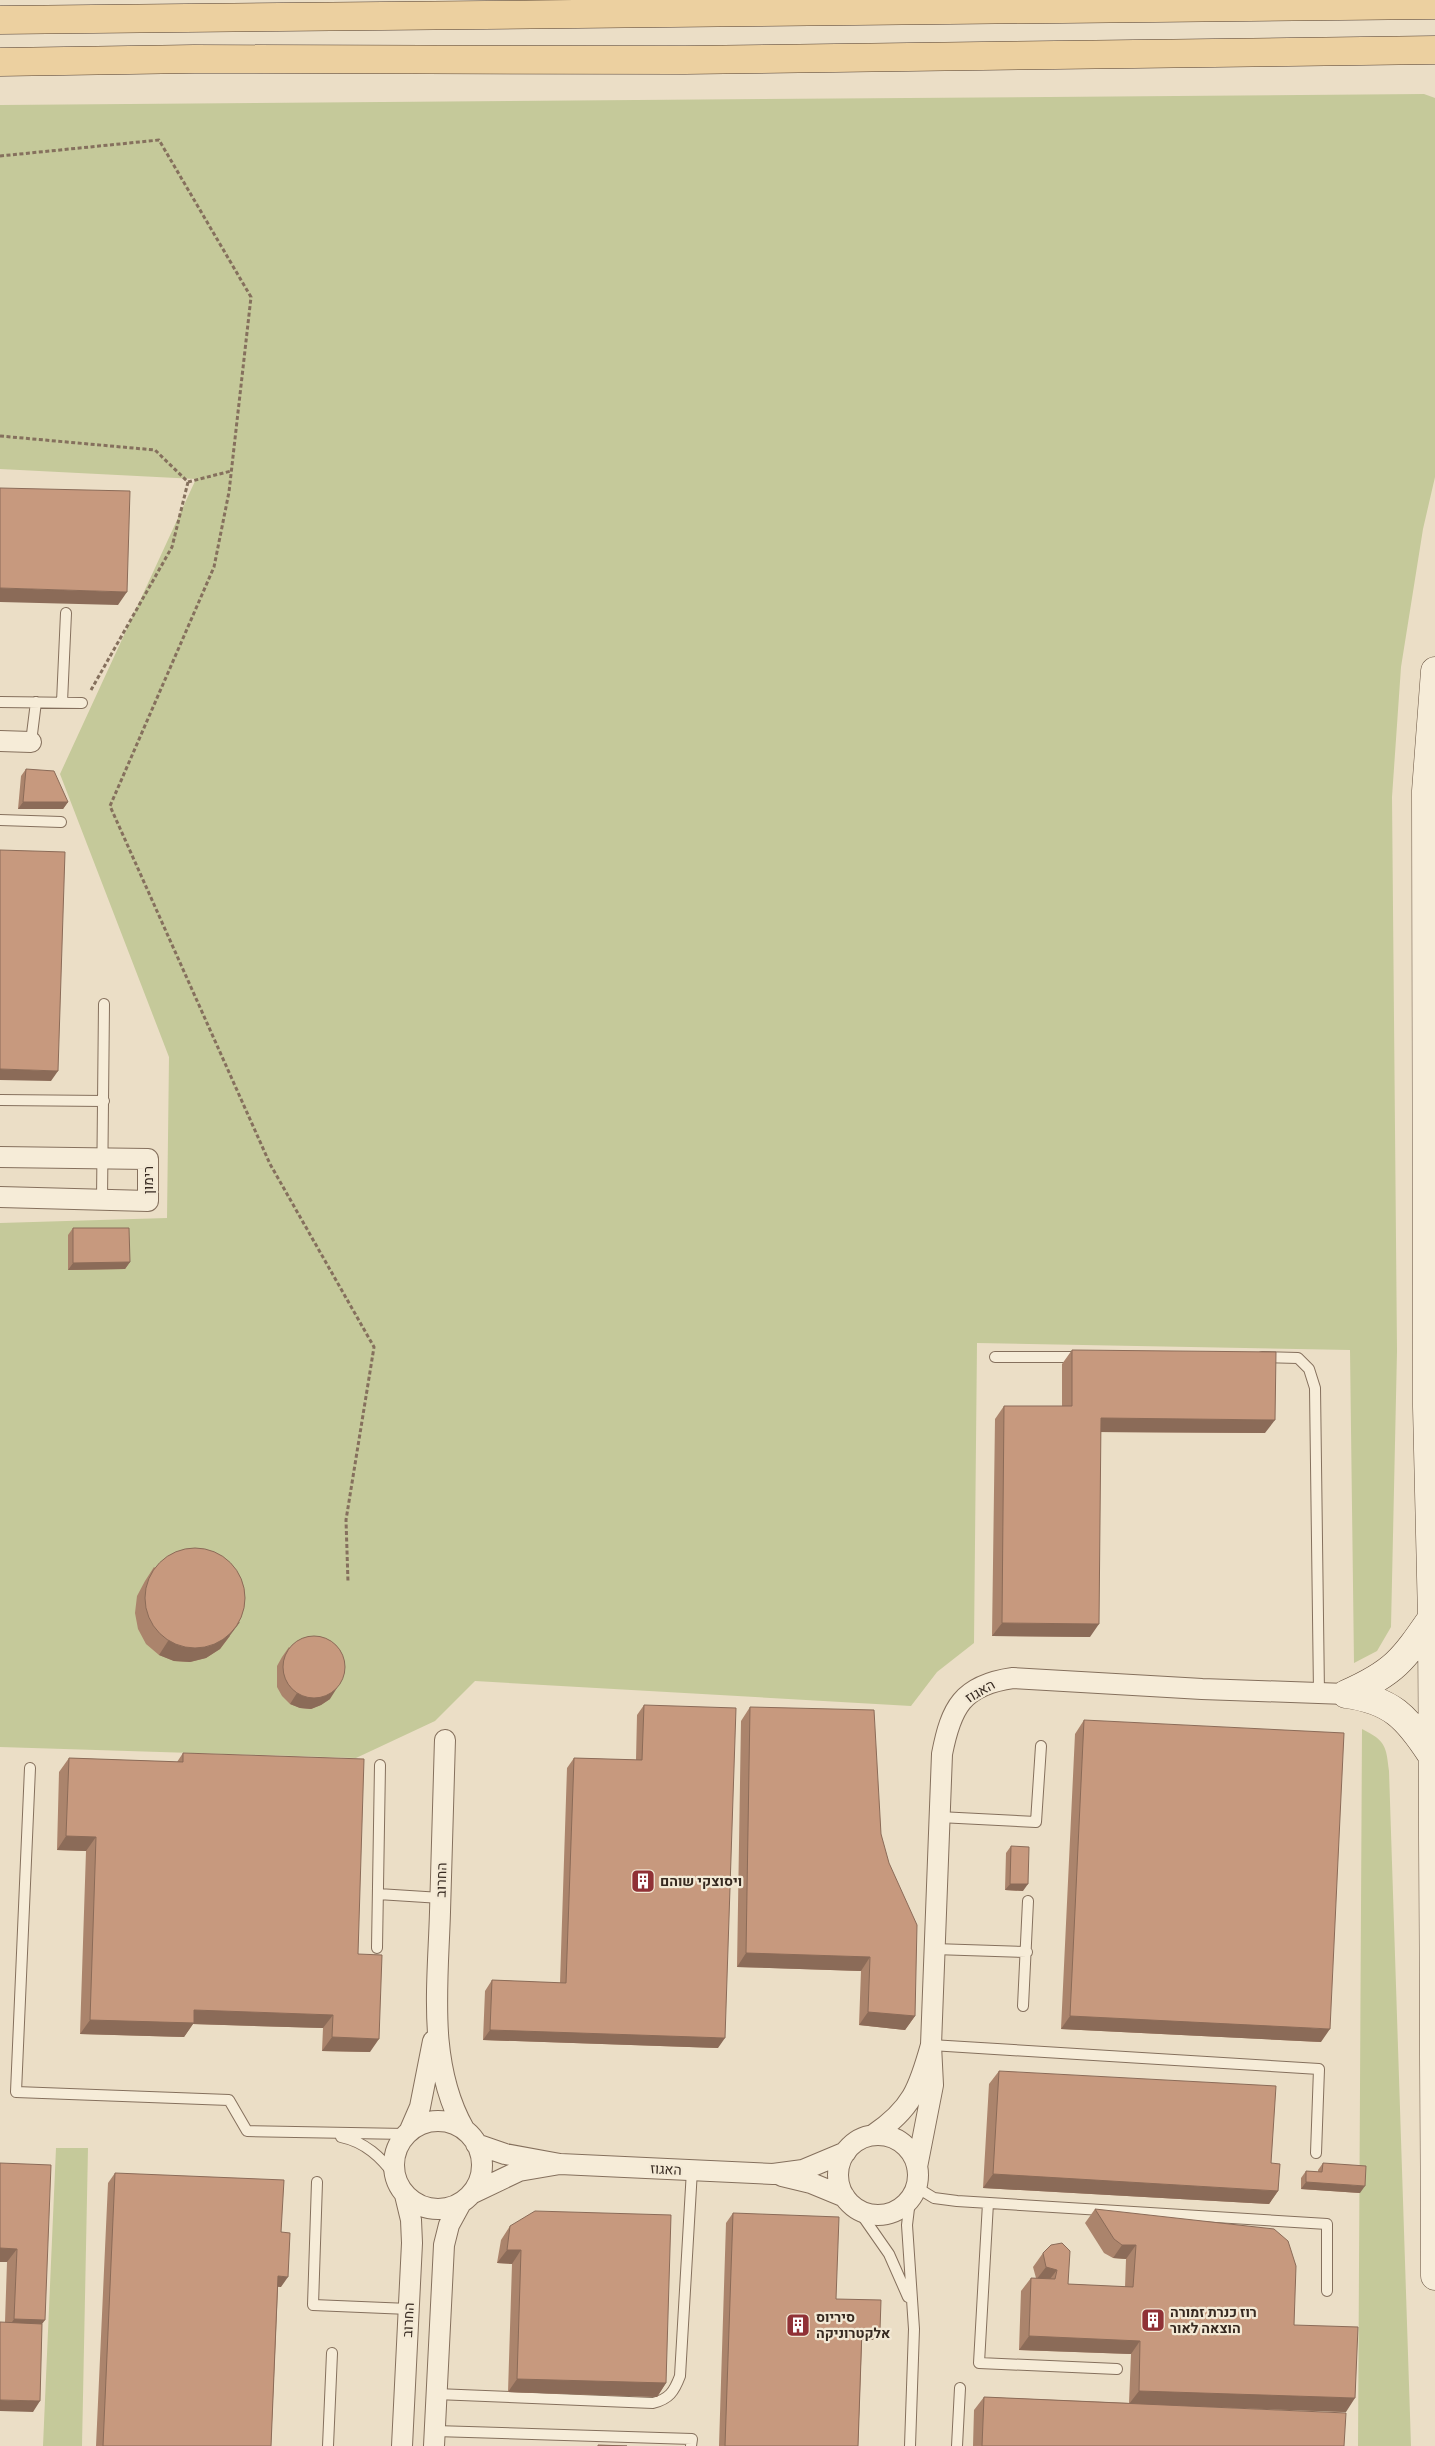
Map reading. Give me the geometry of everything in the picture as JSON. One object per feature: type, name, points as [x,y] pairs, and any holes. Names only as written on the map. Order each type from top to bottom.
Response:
[{"type":"main road","points":[[0,20],[1435,5]]},
{"type":"main road","points":[[1402,50],[1435,61]]},
{"type":"main road","points":[[0,62],[194,59],[685,60],[1435,50]]},
{"type":"street","points":[[1435,671],[1426,791],[1428,1407],[1432,1618],[1431,1754],[1435,2276]]},
{"type":"street","points":[[0,741],[31,742]]},
{"type":"street","name":"רימון","points":[[0,1158],[148,1159],[148,1201],[0,1197]]},
{"type":"street","points":[[1346,1694],[1383,1676],[1398,1663],[1432,1618]]},
{"type":"street","name":"האגוז","points":[[917,2167],[933,2085],[931,2045],[942,1754],[947,1729],[956,1707],[971,1694],[994,1681],[1013,1678],[1202,1689],[1346,1694]]},
{"type":"street","points":[[1346,1694],[1367,1697],[1380,1702],[1405,1717],[1431,1754]]},
{"type":"street","name":"החרוב","points":[[445,1740],[437,2020],[444,2084],[452,2107],[470,2136]]},
{"type":"street","name":"החרוב","points":[[408,2132],[420,2107],[437,2020]]},
{"type":"street","name":"האגוז","points":[[874,2135],[895,2120],[910,2100],[921,2079],[931,2045]]},
{"type":"street","points":[[434,2438],[444,2245],[449,2225],[480,2179],[482,2164],[470,2136],[452,2123],[438,2120],[424,2123],[408,2132],[395,2154],[395,2176],[405,2196],[417,2205],[432,2209],[447,2209],[467,2198]]},
{"type":"street","points":[[874,2135],[898,2140],[908,2148],[917,2167],[913,2194],[899,2209],[886,2215],[872,2215],[852,2204],[838,2179],[838,2167],[846,2152],[861,2138],[874,2135]]},
{"type":"street","name":"האגוז","points":[[470,2136],[505,2154],[560,2164],[773,2174],[803,2170],[846,2152]]},
{"type":"street","name":"האגוז","points":[[467,2198],[519,2171],[560,2164]]},
{"type":"street","name":"האגוז","points":[[773,2174],[811,2183],[852,2204]]},
{"type":"street","name":"החרוב","points":[[402,2446],[412,2243],[411,2220],[405,2196]]},
{"type":"lane","points":[[62,702],[66,613]]},
{"type":"lane","points":[[0,702],[82,703]]},
{"type":"lane","points":[[31,742],[36,702]]},
{"type":"lane","points":[[0,820],[61,822]]},
{"type":"lane","points":[[102,1200],[104,1004]]},
{"type":"lane","points":[[0,1100],[104,1100]]},
{"type":"lane","points":[[995,1358],[1093,1357]]},
{"type":"lane","points":[[1251,1357],[1298,1358],[1309,1369],[1315,1388],[1319,1693]]},
{"type":"lane","points":[[939,1817],[1036,1822],[1041,1746]]},
{"type":"lane","points":[[377,1948],[380,1765]]},
{"type":"lane","points":[[30,1768],[16,2092],[229,2100],[247,2131],[328,2134],[408,2132]]},
{"type":"lane","points":[[378,1894],[441,1898]]},
{"type":"lane","points":[[1023,2006],[1028,1901]]},
{"type":"lane","points":[[934,1949],[1027,1952]]},
{"type":"lane","points":[[931,2045],[1320,2069],[1316,2153]]},
{"type":"lane","points":[[328,2134],[349,2138],[368,2148],[384,2161],[395,2176]]},
{"type":"lane","points":[[436,2394],[652,2403],[665,2400],[676,2388],[680,2376],[692,2170]]},
{"type":"lane","points":[[317,2182],[313,2305],[409,2309]]},
{"type":"lane","points":[[910,2446],[914,2328],[907,2225],[913,2194],[988,2203],[1327,2224],[1327,2291]]},
{"type":"lane","points":[[988,2203],[979,2362],[1117,2369]]},
{"type":"lane","points":[[852,2204],[889,2254],[912,2304]]},
{"type":"lane","points":[[328,2446],[332,2353]]},
{"type":"lane","points":[[957,2446],[960,2388]]},
{"type":"lane","points":[[434,2438],[692,2439],[691,2446]]},
{"type":"path","points":[[0,156],[159,140],[251,296],[231,471],[214,567],[110,806],[270,1164],[374,1347],[346,1520],[348,1582]]},
{"type":"path","points":[[0,436],[154,450],[188,482]]},
{"type":"path","points":[[188,482],[231,471]]},
{"type":"path","points":[[82,703],[172,547],[188,482]]},
{"type":"green space","points":[[1424,94],[1435,98],[1435,477],[1423,529],[1401,667],[1392,797],[1397,1351],[1391,1627],[1377,1651],[1354,1663],[1350,1350],[977,1343],[974,1643],[937,1672],[911,1706],[475,1681],[435,1721],[356,1758],[0,1747],[0,1223],[167,1218],[169,1057],[60,774],[196,479],[0,469],[0,105]]},
{"type":"green space","points":[[1362,1729],[1376,1737],[1383,1745],[1389,1771],[1411,2446],[1358,2446]]},
{"type":"green space","points":[[56,2148],[88,2148],[82,2446],[43,2446]]},
{"type":"building","points":[[0,488],[130,491],[127,592],[0,588]]},
{"type":"building","points":[[26,769],[54,771],[68,802],[23,802]]},
{"type":"building","points":[[0,850],[65,852],[58,1071],[0,1069]]},
{"type":"building","points":[[73,1228],[129,1228],[130,1262],[73,1263]]},
{"type":"building","points":[[1072,1350],[1276,1352],[1275,1420],[1101,1418],[1099,1624],[1002,1623],[1004,1406],[1072,1406]]},
{"type":"building","points":[[195,1548],[214,1551],[231,1562],[242,1579],[245,1598],[242,1617],[231,1634],[214,1645],[195,1648],[176,1645],[159,1634],[148,1617],[145,1598],[148,1579],[159,1562],[176,1551]]},
{"type":"building","points":[[308,1636],[320,1636],[336,1645],[343,1655],[345,1667],[343,1679],[336,1689],[320,1698],[308,1698],[297,1693],[288,1684],[283,1673],[283,1661],[288,1650],[297,1641]]},
{"type":"building","name":"ויסוצקי שוהם","points":[[644,1705],[736,1708],[725,2038],[490,2030],[492,1980],[566,1983],[574,1758],[642,1760]]},
{"type":"building","points":[[750,1707],[874,1710],[881,1834],[889,1863],[917,1925],[915,2016],[868,2012],[870,1957],[746,1953]]},
{"type":"building","points":[[1084,1720],[1344,1733],[1330,2029],[1070,2016]]},
{"type":"building","points":[[183,1753],[364,1759],[358,1954],[382,1955],[379,2039],[332,2037],[333,2015],[194,2010],[194,2023],[90,2020],[96,1837],[66,1836],[69,1758],[183,1762]]},
{"type":"building","points":[[1011,1846],[1029,1847],[1028,1884],[1010,1884]]},
{"type":"building","points":[[999,2071],[1276,2086],[1271,2163],[1280,2164],[1278,2191],[993,2174]]},
{"type":"building","points":[[0,2163],[51,2165],[45,2320],[14,2319],[17,2249],[0,2248]]},
{"type":"building","points":[[1323,2163],[1366,2166],[1365,2186],[1306,2182],[1306,2171],[1322,2172]]},
{"type":"building","points":[[115,2173],[284,2180],[281,2232],[290,2233],[288,2277],[278,2276],[271,2446],[103,2446]]},
{"type":"building","name":"רוז כנרת זמורה הוצאה לאור","points":[[1095,2209],[1274,2229],[1288,2241],[1296,2266],[1294,2325],[1358,2327],[1355,2398],[1139,2391],[1140,2341],[1029,2336],[1031,2278],[1055,2279],[1057,2270],[1046,2267],[1043,2253],[1051,2245],[1062,2243],[1070,2251],[1068,2284],[1133,2287],[1136,2245],[1122,2245],[1114,2239]]},
{"type":"building","points":[[535,2211],[671,2215],[666,2383],[517,2379],[521,2250],[507,2250],[510,2226]]},
{"type":"building","name":"סיריוס אלקטרוניקה","points":[[733,2213],[839,2217],[836,2299],[881,2300],[880,2330],[862,2329],[858,2446],[725,2446]]},
{"type":"building","points":[[0,2322],[42,2324],[40,2401],[0,2400]]},
{"type":"building","points":[[984,2397],[1346,2413],[1344,2446],[982,2446]]},
{"type":"place","name":"ויסוצקי שוהם","points":[[643,1881]]},
{"type":"place","name":"רוז כנרת זמורה הוצאה לאור","points":[[1153,2320]]},
{"type":"place","name":"סיריוס אלקטרוניקה","points":[[798,2325]]}]
